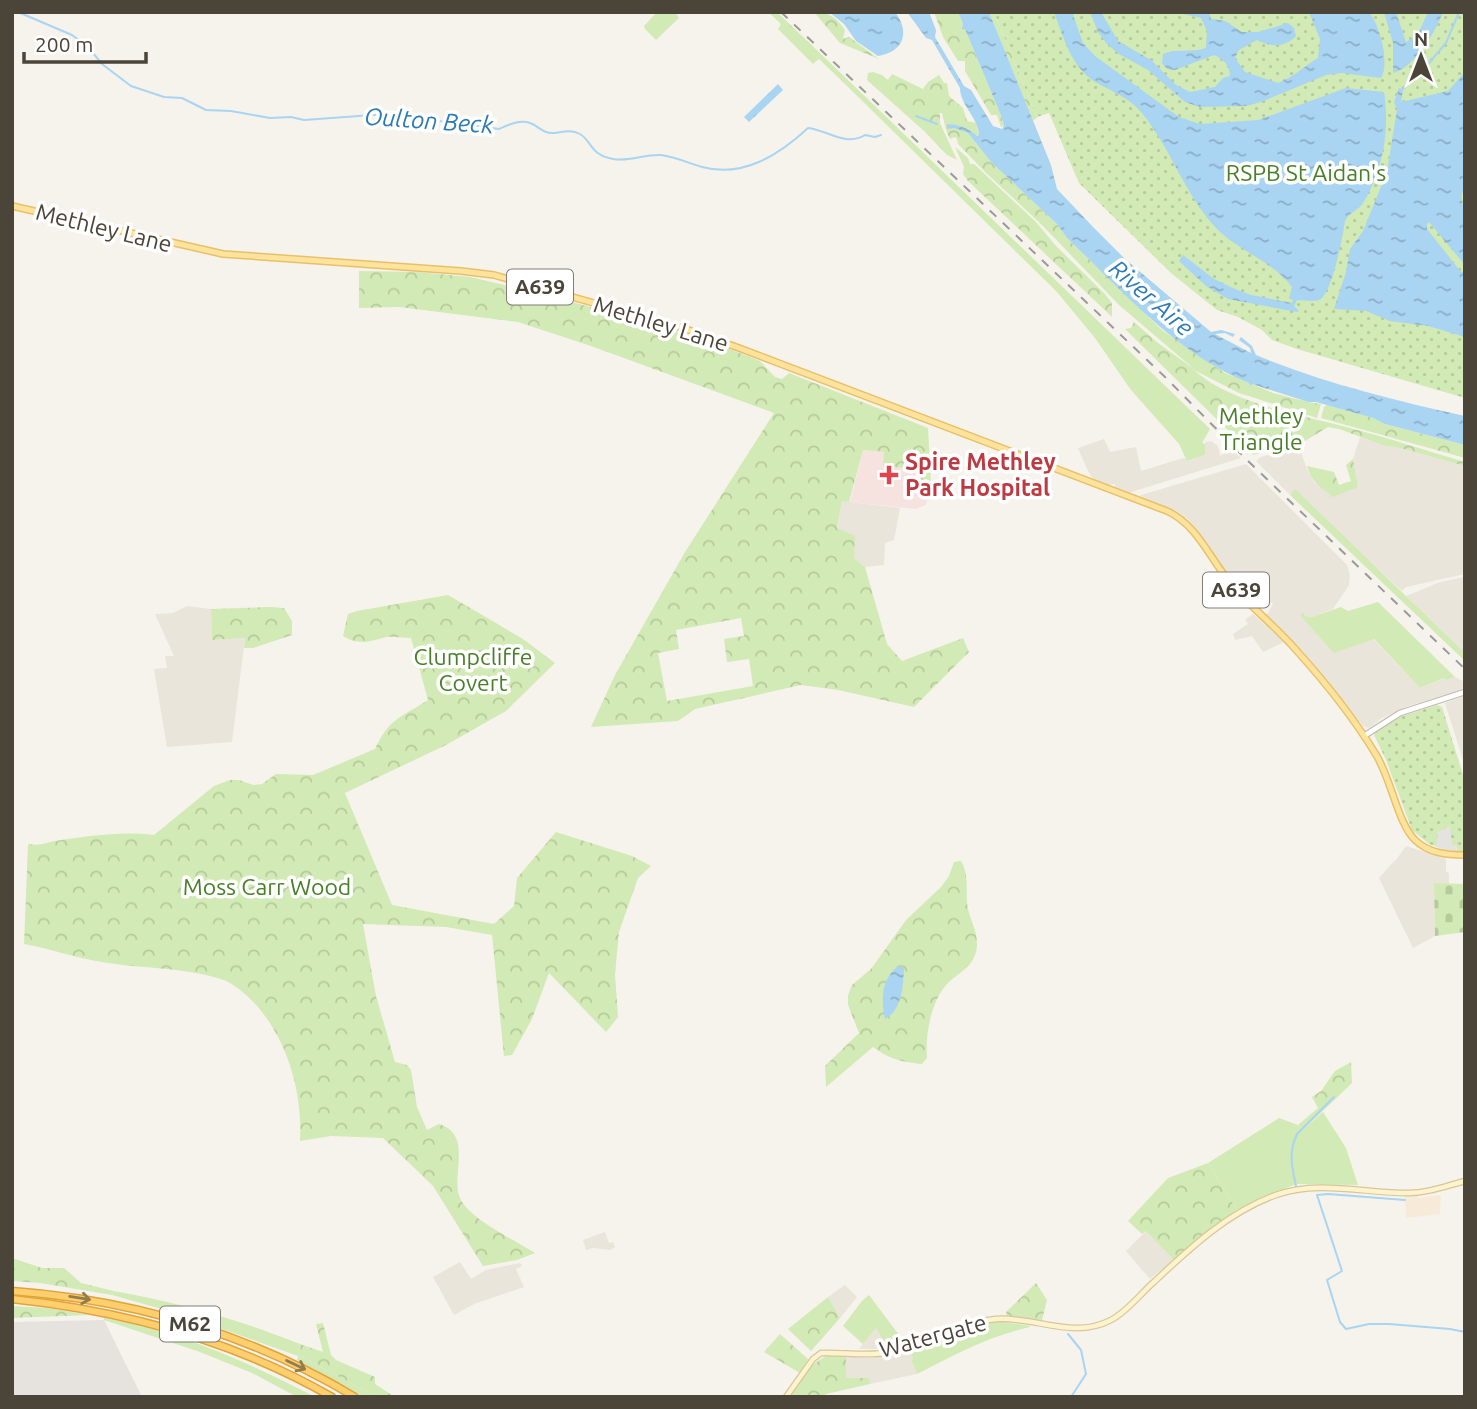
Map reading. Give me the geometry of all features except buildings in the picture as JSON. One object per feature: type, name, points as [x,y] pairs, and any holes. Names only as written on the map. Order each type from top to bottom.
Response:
[{"type":"highway","name":"M62","points":[[12,1291],[99,1301],[183,1321],[262,1349],[355,1397]]},
{"type":"highway","name":"M62","points":[[12,1299],[65,1304],[192,1334],[283,1371],[332,1397]]},
{"type":"main road","name":"Methley Lane","points":[[12,206],[215,253],[461,271],[523,282],[685,329],[739,348],[1167,511],[1187,523],[1228,580],[1250,606],[1303,657],[1363,736]]},
{"type":"main road","name":"A639","points":[[1363,736],[1382,765],[1406,827],[1414,840],[1440,853],[1465,855]]},
{"type":"main road","name":"Watergate","points":[[786,1397],[813,1359],[821,1353],[889,1353],[957,1326],[999,1319],[1063,1328],[1101,1325],[1118,1317],[1184,1254],[1234,1216],[1273,1196],[1314,1187],[1410,1193],[1465,1181]]},
{"type":"street","points":[[1363,736],[1400,713],[1465,692]]},
{"type":"shaded area","points":[[1360,437],[1465,466],[1465,574],[1406,587],[1402,591],[1295,490],[1290,495],[1256,461],[1261,457],[1299,447],[1315,483],[1358,487],[1353,459]]},
{"type":"shaded area","points":[[1104,439],[1110,452],[1136,447],[1141,471],[1180,459],[1185,458],[1188,461],[1205,455],[1205,442],[1211,441],[1218,446],[1220,456],[1230,449],[1241,458],[1128,493],[1115,488],[1115,484],[1107,485],[1093,479],[1088,471],[1078,448]]},
{"type":"shaded area","name":"Spire Methley Park Hospital","points":[[863,450],[884,452],[903,468],[904,455],[920,456],[921,482],[931,484],[926,505],[915,509],[850,502]]},
{"type":"shaded area","points":[[1246,464],[1347,565],[1349,585],[1333,609],[1312,617],[1301,615],[1311,625],[1373,639],[1420,688],[1455,677],[1465,682],[1465,689],[1408,706],[1382,718],[1369,728],[1363,726],[1304,653],[1266,616],[1273,604],[1268,601],[1257,607],[1253,603],[1230,578],[1188,519],[1178,512],[1140,497]]},
{"type":"shaded area","points":[[842,501],[900,508],[894,540],[885,543],[884,565],[865,567],[854,558],[837,529]]},
{"type":"shaded area","points":[[1465,577],[1465,653],[1406,596],[1440,582]]},
{"type":"shaded area","points":[[187,606],[211,609],[212,640],[245,638],[232,742],[167,747],[154,669],[167,668],[165,656],[174,656],[155,614],[173,613]]},
{"type":"shaded area","points":[[1253,614],[1284,642],[1263,652],[1252,636],[1235,640],[1233,634],[1248,624],[1245,620]]},
{"type":"shaded area","points":[[1465,696],[1465,766],[1445,703]]},
{"type":"shaded area","points":[[1450,826],[1452,845],[1457,845],[1458,852],[1436,847],[1438,832]]},
{"type":"shaded area","points":[[1406,846],[1446,859],[1446,872],[1449,873],[1449,884],[1434,883],[1435,936],[1413,948],[1379,878]]},
{"type":"shaded area","points":[[1441,1195],[1440,1214],[1406,1218],[1405,1196],[1418,1198]]},
{"type":"shaded area","points":[[1146,1231],[1174,1260],[1150,1279],[1126,1251]]},
{"type":"shaded area","points":[[605,1232],[609,1243],[613,1242],[615,1247],[610,1250],[586,1250],[583,1240]]},
{"type":"shaded area","points":[[460,1262],[471,1279],[486,1270],[520,1263],[522,1266],[516,1269],[524,1287],[474,1304],[454,1315],[433,1277]]},
{"type":"shaded area","points":[[845,1285],[857,1297],[840,1318],[828,1297]]},
{"type":"shaded area","points":[[104,1320],[142,1397],[12,1397],[12,1322]]},
{"type":"shaded area","points":[[876,1328],[888,1349],[859,1349]]},
{"type":"shaded area","points":[[910,1348],[913,1359],[911,1361],[917,1374],[870,1384],[868,1378],[846,1378],[846,1356],[871,1358]]},
{"type":"green space","points":[[657,12],[675,12],[679,18],[656,40],[644,26]]},
{"type":"green space","points":[[768,12],[777,12],[849,81],[846,85],[819,59],[813,64],[778,29],[781,24]]},
{"type":"green space","points":[[814,12],[836,19],[845,30],[843,39],[849,37],[879,59],[840,43]]},
{"type":"green space","points":[[934,12],[958,12],[1004,126],[1001,127],[997,115],[991,115],[965,71],[965,61],[958,61],[943,37]]},
{"type":"green space","points":[[989,12],[994,12],[1037,117],[1033,121]]},
{"type":"green space","name":"RSPB St Aidan's","points":[[994,12],[1465,12],[1465,398],[1272,340],[1262,330],[1238,317],[1217,310],[1171,273],[1079,183],[1049,113],[1037,117]]},
{"type":"green space","name":"Methley Triangle","points":[[873,72],[888,80],[892,74],[923,89],[939,75],[944,83],[947,83],[949,96],[963,108],[967,121],[976,123],[979,135],[955,125],[947,124],[947,128],[968,133],[991,162],[1162,330],[1225,373],[1273,393],[1321,404],[1317,418],[1239,393],[1194,370],[1209,382],[1227,392],[1268,407],[1394,440],[1465,462],[1465,466],[1385,446],[1328,427],[1305,441],[1253,455],[1125,329],[1131,328],[1134,322],[1194,369],[1119,305],[1040,223],[985,172],[958,144],[955,137],[950,139],[942,113],[940,123],[957,160],[947,155],[867,80],[868,73]]},
{"type":"green space","points":[[849,81],[1210,429],[1202,443],[1205,444],[1205,455],[1187,461],[1179,444],[1131,390],[1095,338],[1057,292],[846,85]]},
{"type":"green space","points":[[955,147],[968,158],[970,164],[974,164],[1036,222],[1056,246],[1105,294],[1112,303],[1112,317],[968,181],[963,174],[964,167]]},
{"type":"green space","points":[[359,271],[417,272],[470,277],[547,295],[704,339],[760,361],[775,377],[782,379],[789,373],[928,428],[931,484],[921,483],[920,456],[905,455],[903,468],[883,466],[884,452],[863,450],[849,502],[842,501],[837,528],[855,536],[854,558],[865,567],[887,644],[902,661],[963,638],[969,652],[914,707],[838,690],[801,685],[695,709],[678,721],[591,727],[615,675],[685,552],[774,413],[518,322],[399,307],[359,308]],"holes":[[[741,618],[744,636],[724,639],[727,662],[749,659],[753,686],[667,701],[658,653],[679,649],[676,630]]]},
{"type":"green space","points":[[1327,405],[1385,424],[1465,445],[1465,458],[1321,418]]},
{"type":"green space","points":[[1353,459],[1358,487],[1333,497],[1314,480],[1307,466],[1334,472],[1339,485],[1351,481],[1346,465]]},
{"type":"green space","points":[[1295,489],[1465,653],[1465,661],[1290,495]]},
{"type":"green space","name":"Moss Carr Wood","points":[[448,595],[523,639],[555,663],[506,711],[446,745],[345,793],[392,905],[494,924],[514,906],[517,878],[556,832],[632,856],[651,866],[638,878],[619,932],[615,974],[618,1017],[606,1032],[549,973],[532,1019],[512,1055],[504,1056],[492,935],[446,927],[363,924],[376,996],[395,1062],[407,1065],[411,1070],[417,1107],[427,1130],[439,1124],[450,1129],[456,1137],[460,1198],[482,1221],[535,1253],[517,1260],[483,1266],[433,1186],[383,1138],[331,1136],[300,1141],[295,1081],[281,1043],[260,1009],[233,985],[224,980],[194,973],[102,962],[24,944],[28,844],[104,835],[154,835],[214,786],[230,780],[253,785],[262,784],[276,774],[313,775],[375,749],[391,724],[428,700],[411,638],[390,637],[365,642],[354,641],[343,636],[348,614]]},
{"type":"green space","points":[[1378,602],[1455,677],[1446,680],[1444,678],[1420,688],[1374,639],[1334,653],[1301,616],[1302,612],[1305,616],[1312,617],[1341,607],[1348,611]]},
{"type":"green space","points":[[284,608],[292,621],[292,635],[253,648],[244,648],[245,638],[212,640],[211,609]]},
{"type":"green space","points":[[1437,705],[1442,707],[1465,781],[1465,852],[1429,844],[1412,830],[1374,735],[1376,731],[1400,717]]},
{"type":"green space","points":[[961,861],[966,876],[968,910],[977,948],[971,963],[949,982],[938,998],[928,1028],[927,1058],[922,1064],[908,1062],[890,1057],[873,1047],[826,1087],[825,1066],[859,1033],[848,1005],[852,985],[871,969],[906,920],[941,887],[954,862]]},
{"type":"green space","points":[[1434,883],[1465,884],[1465,932],[1435,936]]},
{"type":"green space","points":[[1351,1062],[1352,1083],[1303,1130],[1298,1125],[1318,1108],[1312,1097],[1321,1091],[1335,1071]]},
{"type":"green space","points":[[1323,1112],[1346,1148],[1358,1185],[1297,1184],[1237,1210],[1208,1163],[1279,1118],[1298,1125],[1303,1130]]},
{"type":"green space","points":[[1208,1163],[1237,1210],[1174,1260],[1146,1231],[1142,1234],[1128,1221],[1168,1178]]},
{"type":"green space","points":[[12,1258],[42,1268],[64,1268],[81,1283],[114,1291],[112,1295],[12,1281]]},
{"type":"green space","points":[[1036,1283],[1047,1300],[1042,1320],[1007,1317],[1006,1312]]},
{"type":"green space","points":[[114,1291],[208,1313],[300,1344],[299,1355],[376,1397],[364,1397],[297,1360],[298,1356],[183,1315],[112,1295]]},
{"type":"green space","points":[[869,1295],[905,1343],[888,1349],[876,1328],[863,1344],[843,1326]]},
{"type":"green space","points":[[828,1297],[840,1318],[811,1351],[788,1329]]},
{"type":"green space","points":[[12,1306],[48,1308],[89,1315],[12,1318]]},
{"type":"green space","points":[[104,1318],[159,1331],[213,1349],[315,1397],[297,1397],[252,1373]]},
{"type":"green space","points":[[998,1321],[1030,1327],[986,1341],[917,1374],[911,1360],[910,1348],[968,1326]]},
{"type":"green space","points":[[323,1323],[331,1355],[336,1360],[375,1377],[375,1384],[395,1397],[376,1397],[299,1355],[300,1344],[323,1352],[316,1324]]},
{"type":"green space","points":[[780,1334],[808,1359],[800,1373],[764,1352]]},
{"type":"green space","points":[[826,1356],[846,1356],[846,1378],[869,1378],[870,1384],[823,1397],[789,1397],[812,1365]]},
{"type":"water","points":[[829,12],[895,12],[903,27],[902,40],[899,46],[887,54],[878,56],[856,41],[844,24]]},
{"type":"water","name":"River Aire","points":[[907,12],[929,12],[936,30],[935,37],[964,86],[971,90],[993,126],[1002,129],[1002,118],[965,29],[962,29],[963,24],[958,12],[989,12],[1051,165],[1057,189],[1125,259],[1211,332],[1221,330],[1235,334],[1233,337],[1225,333],[1215,334],[1251,353],[1250,348],[1239,340],[1241,337],[1252,346],[1256,355],[1307,374],[1385,397],[1465,416],[1465,445],[1252,384],[1251,386],[1197,355],[1174,338],[1130,300],[1067,238],[1057,224],[991,162],[968,133],[954,128],[947,129],[947,124],[955,125],[979,135],[960,88],[932,40],[926,38]]},
{"type":"water","points":[[1054,12],[1072,12],[1083,43],[1095,56],[1179,117],[1200,124],[1258,120],[1346,88],[1384,92],[1385,135],[1376,178],[1363,203],[1345,221],[1336,264],[1324,296],[1317,301],[1297,300],[1294,306],[1299,311],[1297,312],[1228,299],[1206,286],[1179,261],[1183,255],[1214,279],[1235,289],[1292,303],[1293,300],[1289,298],[1292,287],[1285,279],[1226,237],[1205,215],[1141,112],[1126,99],[1088,77],[1081,69],[1065,42]]},
{"type":"water","points":[[1090,12],[1101,12],[1118,41],[1151,60],[1176,85],[1190,92],[1215,87],[1223,78],[1230,76],[1225,63],[1214,55],[1175,70],[1167,69],[1162,63],[1163,54],[1206,48],[1207,31],[1201,18],[1175,12],[1209,12],[1211,19],[1225,21],[1242,32],[1258,32],[1288,23],[1294,28],[1296,36],[1287,43],[1267,44],[1257,40],[1239,50],[1235,58],[1245,72],[1278,83],[1318,58],[1320,39],[1309,12],[1369,12],[1377,26],[1382,45],[1384,72],[1381,78],[1342,73],[1326,75],[1246,106],[1200,107],[1185,102],[1148,70],[1107,44],[1098,32]]},
{"type":"water","points":[[1384,12],[1396,12],[1406,42],[1417,36],[1428,12],[1443,12],[1435,30],[1416,57],[1401,70],[1393,73],[1393,43]]},
{"type":"water","points":[[1465,72],[1465,188],[1462,198],[1465,207],[1465,265],[1429,222],[1427,229],[1461,272],[1465,271],[1465,337],[1428,326],[1390,321],[1366,311],[1334,309],[1350,249],[1363,231],[1387,172],[1397,109],[1394,102],[1399,88],[1403,89],[1401,102],[1448,91]]},
{"type":"water","points":[[778,84],[783,90],[749,122],[744,117]]},
{"type":"water","points":[[897,967],[904,967],[901,996],[891,1015],[885,1019],[885,984]]},
{"type":"waterway","name":"Oulton Beck","points":[[18,12],[72,35],[88,47],[102,64],[131,86],[164,97],[182,98],[206,110],[304,120],[386,114],[499,129],[526,122],[550,133],[577,132],[605,157],[625,160],[661,155],[717,170],[746,167],[760,162],[785,147],[808,128],[844,139],[881,135]]},
{"type":"waterway","points":[[1403,89],[1446,43],[1459,12]]},
{"type":"waterway","name":"Oulton Beck","points":[[916,116],[937,124]]},
{"type":"waterway","points":[[1296,1186],[1292,1166],[1294,1141],[1297,1134],[1334,1097]]},
{"type":"waterway","points":[[1405,1200],[1317,1195],[1342,1271],[1327,1280],[1340,1322],[1346,1329],[1369,1324],[1389,1324],[1465,1332]]},
{"type":"waterway","points":[[1068,1334],[1081,1350],[1086,1374],[1071,1397]]},
{"type":"railway","points":[[781,12],[1164,376],[1248,461],[1465,669]]},
{"type":"place","name":"Spire Methley Park Hospital","points":[[889,475]]},
{"type":"park label","name":"Clumpcliffe Covert","points":[[473,670]]}]
